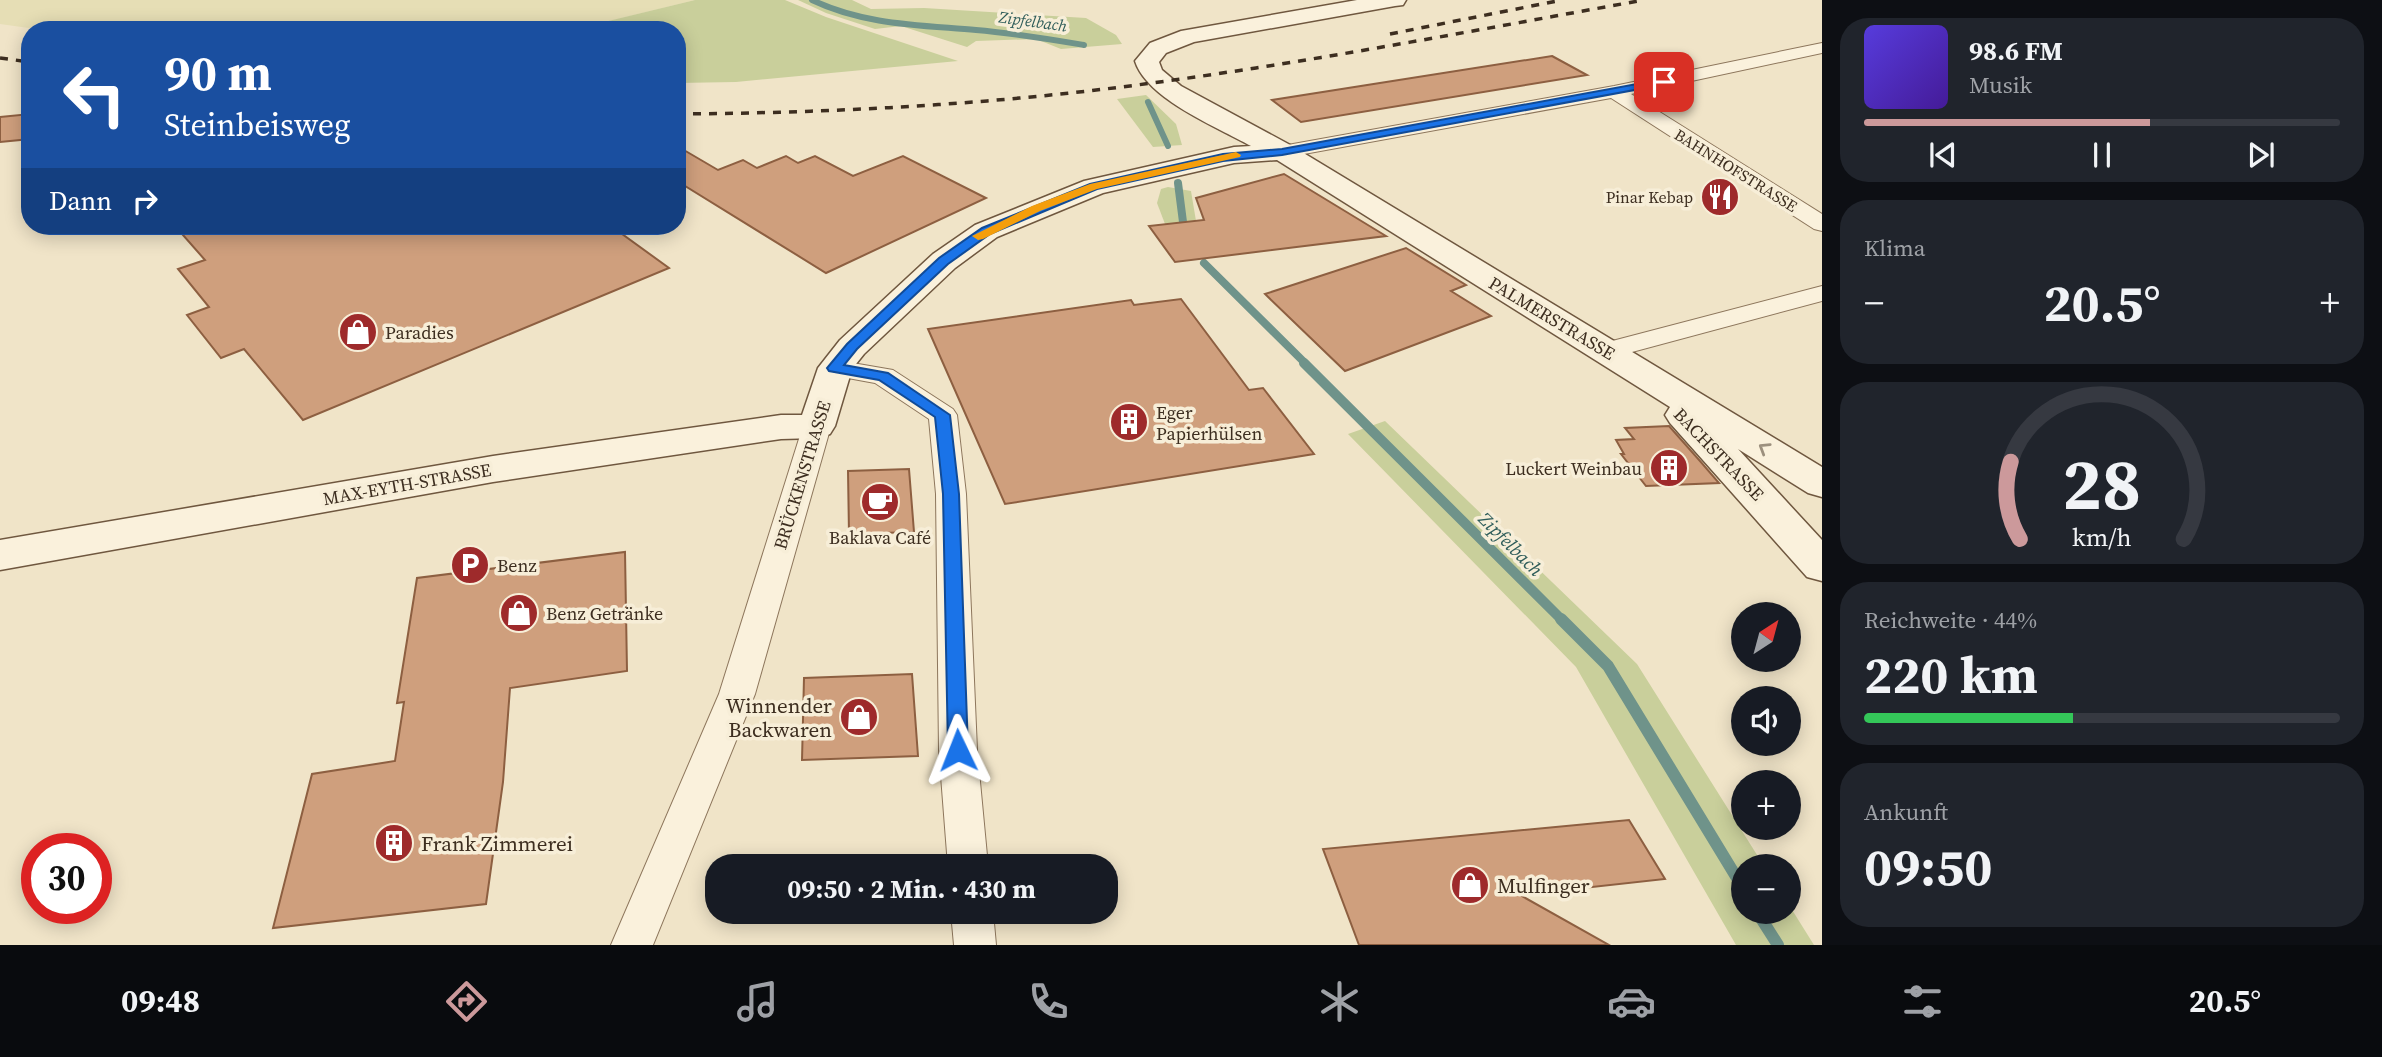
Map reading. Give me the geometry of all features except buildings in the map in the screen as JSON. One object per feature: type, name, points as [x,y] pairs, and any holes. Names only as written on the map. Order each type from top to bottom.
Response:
[{"type":"main road","points":[[1328,5],[1395,0]]},
{"type":"main road","name":"PALMERSTRASSE","points":[[1328,5],[1189,36],[1158,48],[1147,61],[1151,73],[1172,91],[1282,152],[1822,484]]},
{"type":"main road","name":"BRÜCKENSTRASSE","points":[[817,426],[835,368],[852,346],[944,261],[986,231],[1094,187],[1223,157],[1282,152]]},
{"type":"main road","name":"BACHSTRASSE","points":[[1606,351],[1706,436],[1822,566]]},
{"type":"main road","name":"MAX-EYTH-STRASSE","points":[[0,555],[493,469],[781,427],[817,426]]},
{"type":"street","points":[[1282,152],[1614,92],[1822,48]]},
{"type":"street","points":[[1796,54],[1822,65]]},
{"type":"street","name":"BAHNHOFSTRASSE","points":[[1614,92],[1822,224]]},
{"type":"street","points":[[1606,351],[1822,293]]},
{"type":"street","points":[[835,368],[883,376],[943,415],[951,494],[958,750],[967,854]]},
{"type":"street","name":"BRÜCKENSTRASSE","points":[[632,945],[737,694],[817,426]]},
{"type":"street","points":[[973,924],[975,945]]},
{"type":"shaded area","points":[[0,0],[695,0],[609,21],[21,21],[21,27],[0,24]]},
{"type":"green space","points":[[695,0],[785,0],[826,17],[958,61],[736,82],[686,83],[686,21],[608,21]]},
{"type":"green space","points":[[798,0],[852,0],[871,9],[924,8],[1086,18],[1116,35],[1122,44],[1061,49],[1036,39],[976,41],[967,47],[901,26],[875,29],[826,13]]},
{"type":"green space","points":[[1146,95],[1176,124],[1182,145],[1153,147],[1117,99]]},
{"type":"green space","points":[[1168,187],[1191,191],[1196,221],[1165,224],[1157,203],[1161,189]]},
{"type":"green space","points":[[1385,421],[1637,664],[1731,814],[1731,840],[1748,840],[1756,854],[1731,854],[1731,924],[1801,924],[1814,945],[1736,945],[1576,667],[1348,434]]},
{"type":"waterway","name":"Zipfelbach","points":[[812,0],[852,15],[872,19],[1084,45]]},
{"type":"waterway","name":"Zipfelbach","points":[[1148,102],[1168,146]]},
{"type":"waterway","name":"Zipfelbach","points":[[1178,183],[1183,222]]},
{"type":"waterway","name":"Zipfelbach","points":[[1204,263],[1306,364]]},
{"type":"waterway","name":"Zipfelbach","points":[[1304,363],[1563,621]]},
{"type":"waterway","name":"Zipfelbach","points":[[1563,621],[1608,666],[1731,868]]},
{"type":"waterway","name":"Zipfelbach","points":[[1765,924],[1778,945]]},
{"type":"railway","points":[[1390,34],[1562,0]]},
{"type":"railway","points":[[686,114],[891,108],[1105,89],[1308,60],[1644,0]]},
{"type":"railway","points":[[0,58],[21,61]]},
{"type":"slow traffic","points":[[978,236],[1036,208],[1094,187],[1149,172],[1236,155]]},
{"type":"place","name":"Pinar Kebap","points":[[1720,197]]},
{"type":"place","name":"Paradies","points":[[358,332]]},
{"type":"place","name":"Eger Papierhülsen","points":[[1129,422]]},
{"type":"place","name":"Luckert Weinbau","points":[[1669,468]]},
{"type":"place","name":"Baklava Café","points":[[880,502]]},
{"type":"place","name":"Benz","points":[[470,565]]},
{"type":"place","name":"Benz Getränke","points":[[519,613]]},
{"type":"place","name":"Winnender Backwaren","points":[[859,717]]},
{"type":"place","name":"Frank Zimmerei","points":[[394,843]]},
{"type":"place","name":"Mulfinger","points":[[1470,885]]},
{"type":"route","points":[[958,750],[951,494],[943,415],[883,376],[835,368],[852,346],[944,261],[986,231],[1036,208],[1094,187],[1149,172],[1244,153],[1282,152],[1664,82]]}]
